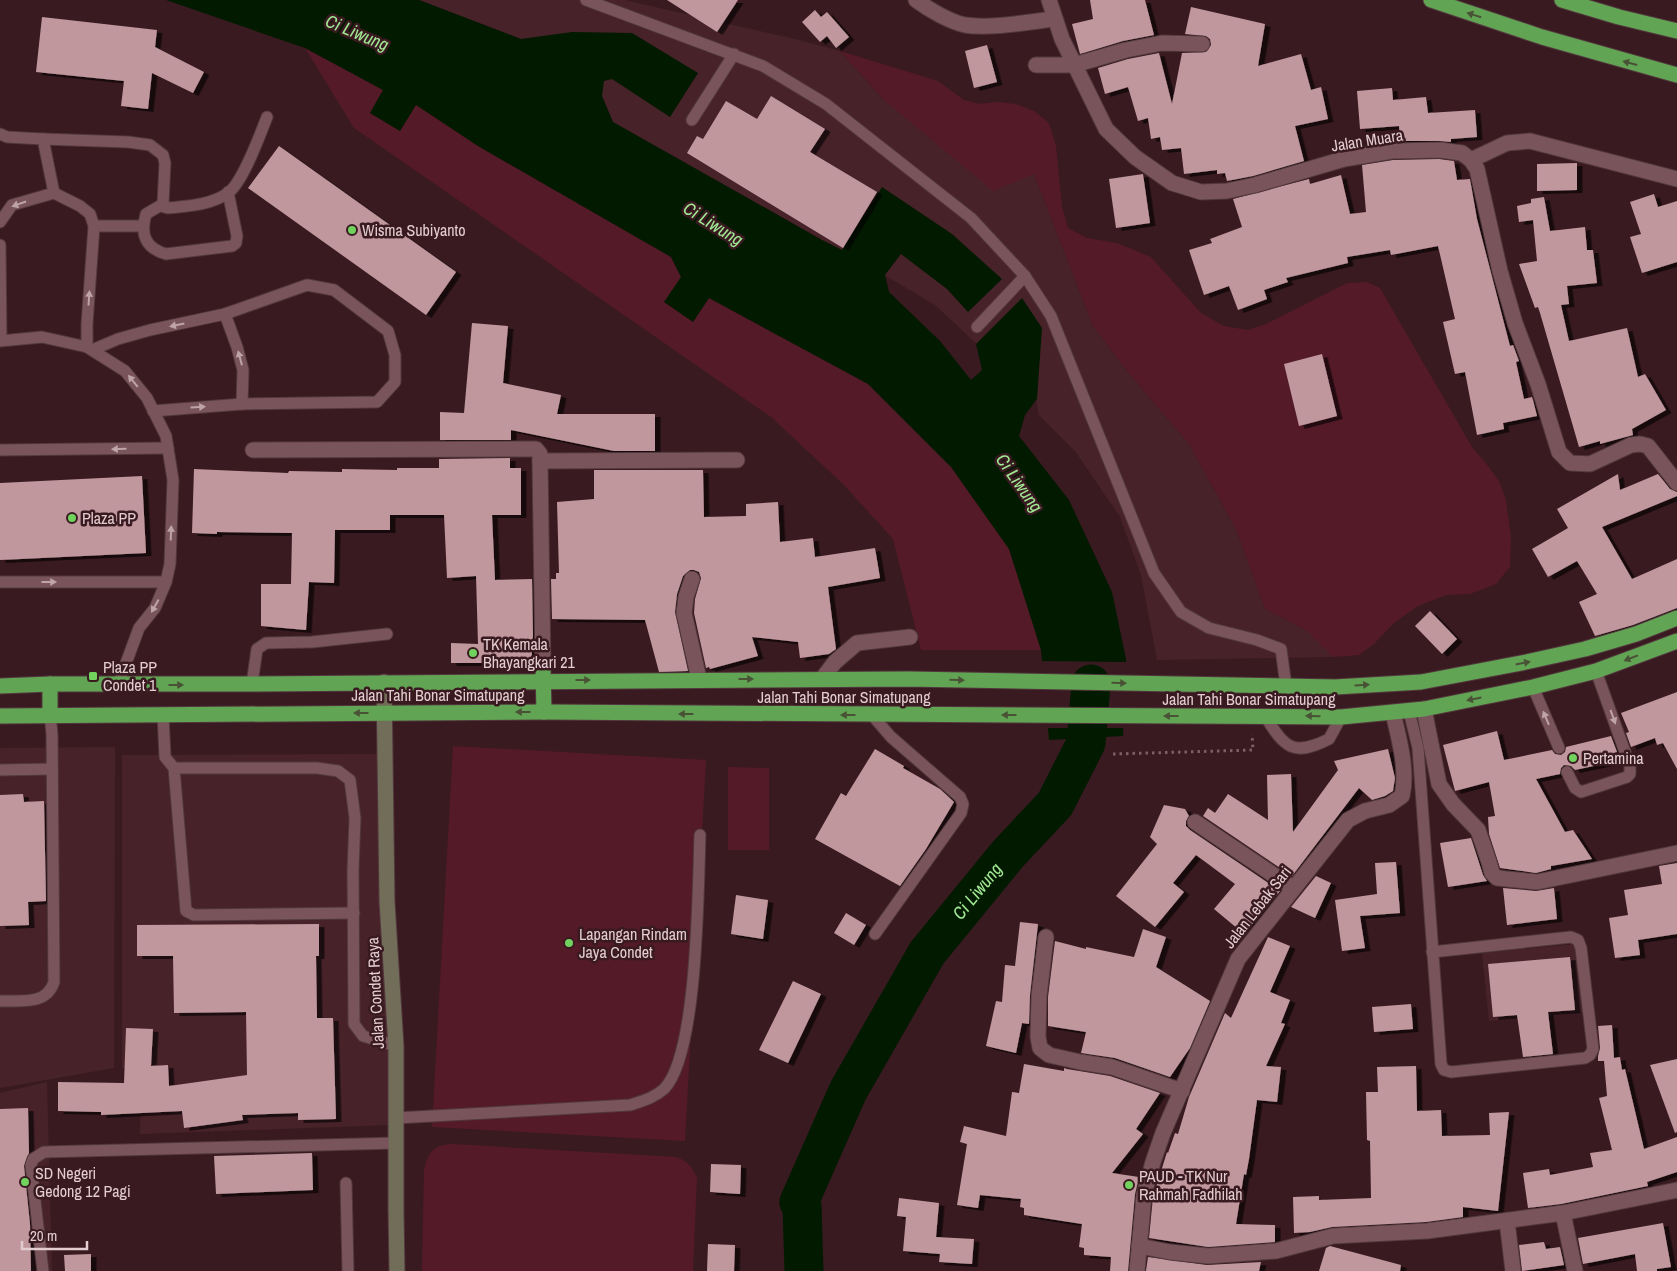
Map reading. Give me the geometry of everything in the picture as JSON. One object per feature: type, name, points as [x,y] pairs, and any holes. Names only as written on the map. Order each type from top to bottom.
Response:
[{"type":"highway","points":[[1431,0],[1624,62],[1677,75]]},
{"type":"highway","points":[[1562,0],[1677,32]]},
{"type":"highway","name":"Jalan Tahi Bonar Simatupang","points":[[0,686],[384,682],[543,674],[698,679],[908,678],[1335,686],[1421,682],[1526,662],[1636,634],[1677,618]]},
{"type":"highway","name":"Jalan Tahi Bonar Simatupang","points":[[0,716],[544,712],[1341,717],[1417,710],[1533,687],[1596,671],[1677,641]]},
{"type":"highway","points":[[543,674],[544,712]]},
{"type":"highway","points":[[50,684],[50,715]]},
{"type":"street","points":[[916,0],[927,8],[962,25],[977,26],[1054,19]]},
{"type":"street","name":"Jalan Muara","points":[[1049,0],[1054,19],[1074,65],[1106,129],[1135,157],[1172,183],[1201,192],[1227,191],[1344,159],[1392,151],[1440,150],[1462,153],[1471,160]]},
{"type":"street","points":[[1036,65],[1074,65],[1126,50],[1162,43],[1202,44]]},
{"type":"street","points":[[1677,179],[1530,141],[1507,143],[1471,160],[1477,169],[1500,270],[1515,324],[1538,384],[1559,452],[1570,463],[1590,464],[1631,446],[1640,444],[1648,446],[1677,483]]},
{"type":"street","points":[[253,450],[534,448],[539,452],[540,461],[543,674]]},
{"type":"street","points":[[540,461],[737,460]]},
{"type":"street","points":[[692,579],[686,597],[684,613],[698,679]]},
{"type":"street","points":[[822,679],[835,662],[857,643],[910,637]]},
{"type":"street","name":"Jalan Condet Raya","points":[[384,682],[387,902],[396,1046],[397,1271]]},
{"type":"street","points":[[1417,710],[1439,784],[1478,830],[1492,873],[1497,878],[1537,882],[1677,853]]},
{"type":"street","name":"Jalan Lebak Sari","points":[[1137,1271],[1144,1195],[1153,1162],[1238,959],[1348,820],[1364,811],[1389,805],[1402,796],[1404,788],[1401,747],[1394,713]]},
{"type":"street","points":[[1196,822],[1293,888]]},
{"type":"street","points":[[1046,936],[1039,996],[1038,1037],[1040,1048],[1049,1055],[1112,1067],[1182,1091]]},
{"type":"street","points":[[1139,1246],[1208,1256],[1276,1251],[1333,1236],[1427,1231],[1563,1213],[1677,1190]]},
{"type":"street","points":[[1563,1213],[1575,1271]]},
{"type":"street","points":[[1507,1220],[1513,1271]]},
{"type":"lane","points":[[586,0],[764,66],[826,104],[971,218],[1025,276],[1051,316],[1154,573],[1181,612],[1208,628],[1257,640],[1281,649],[1286,686]]},
{"type":"lane","points":[[692,120],[734,54]]},
{"type":"lane","points":[[0,134],[43,140],[128,142],[150,146],[163,155],[165,163],[163,204],[166,208],[204,203],[228,192],[235,184],[252,155],[268,117]]},
{"type":"lane","points":[[43,140],[54,193]]},
{"type":"lane","points":[[163,204],[146,214],[142,226],[149,246],[155,251],[166,254],[232,246],[236,243],[238,236],[228,192]]},
{"type":"lane","points":[[0,222],[12,205],[54,193],[80,206],[90,214],[94,226],[87,324],[89,348]]},
{"type":"lane","points":[[94,226],[142,226]]},
{"type":"lane","points":[[0,245],[0,340],[42,337],[89,348],[125,371],[147,398],[166,436],[173,480],[170,564],[166,582],[155,608],[139,628],[118,685]]},
{"type":"lane","points":[[977,327],[1025,276]]},
{"type":"lane","points":[[89,348],[150,330],[225,314],[307,285],[334,290],[388,331],[395,356],[396,382],[377,402],[242,404],[154,411]]},
{"type":"lane","points":[[225,314],[243,370],[242,404]]},
{"type":"lane","points":[[0,450],[168,448]]},
{"type":"lane","points":[[0,582],[166,582]]},
{"type":"lane","points":[[252,684],[257,649],[266,643],[312,642],[387,634]]},
{"type":"lane","points":[[1567,772],[1575,788],[1581,792],[1627,777],[1630,774],[1630,766],[1596,671]]},
{"type":"lane","points":[[1533,687],[1559,748]]},
{"type":"lane","points":[[1417,710],[1432,952],[1441,1064],[1444,1070],[1451,1072],[1585,1058],[1590,1055],[1593,1049],[1581,948],[1578,940],[1571,937],[1432,952]]},
{"type":"lane","points":[[163,714],[165,760],[174,768],[316,768],[338,771],[350,780],[355,818],[354,1024],[363,1036],[396,1046]]},
{"type":"lane","points":[[0,1001],[40,999],[47,995],[54,982],[50,715]]},
{"type":"lane","points":[[872,715],[891,737],[960,797],[963,804],[961,813],[875,934]]},
{"type":"lane","points":[[1258,716],[1279,739],[1291,747],[1304,749],[1329,740],[1341,717]]},
{"type":"lane","points":[[174,768],[186,911],[194,915],[354,913]]},
{"type":"lane","points":[[0,770],[52,769]]},
{"type":"lane","points":[[396,1118],[630,1105],[650,1099],[664,1088],[677,1067],[692,1000],[700,835]]},
{"type":"lane","points":[[43,1271],[31,1165],[33,1159],[44,1152],[396,1142]]},
{"type":"lane","points":[[346,1183],[348,1271]]},
{"type":"path","points":[[1113,754],[1253,750],[1258,716]]},
{"type":"shaded area","points":[[419,0],[625,0],[840,51],[884,100],[1034,174],[1093,326],[1127,371],[1189,444],[1236,529],[1265,609],[1306,630],[1333,657],[1157,660],[1141,575],[1120,517],[1075,451],[1039,415],[1036,399],[935,305],[842,250],[613,122],[602,96],[521,39]]},
{"type":"shaded area","points":[[305,48],[383,90],[370,113],[400,131],[416,104],[478,146],[671,257],[681,277],[693,322],[709,298],[868,384],[951,467],[1009,549],[1041,650],[921,650],[893,539],[844,485],[771,417],[354,128]]},
{"type":"shaded area","points":[[840,51],[938,81],[964,100],[980,104],[997,102],[1016,104],[1034,111],[1049,123],[1056,146],[1062,207],[1068,228],[1087,238],[1117,243],[1151,257],[1201,313],[1224,326],[1248,330],[1266,324],[1347,283],[1367,282],[1380,288],[1472,447],[1499,481],[1506,500],[1511,538],[1510,567],[1496,584],[1470,594],[1446,595],[1418,606],[1394,623],[1374,644],[1359,655],[1333,657],[1306,630],[1265,609],[1236,529],[1189,444],[1127,371],[1093,326],[1034,174],[993,191],[884,100]]},
{"type":"shaded area","name":"Lapangan Rindam Jaya Condet","points":[[453,746],[706,760],[685,1141],[432,1127]]},
{"type":"shaded area","points":[[115,747],[114,1068],[0,1088],[0,748]]},
{"type":"shaded area","points":[[384,754],[390,1125],[140,1134],[141,1069],[122,1068],[122,755]]},
{"type":"shaded area","points":[[728,767],[769,768],[769,850],[728,850]]},
{"type":"shaded area","points":[[1577,944],[1583,1012],[1489,1021],[1482,953]]},
{"type":"shaded area","name":"SD Negeri Gedong 12 Pagi","points":[[47,1082],[52,1271],[0,1271],[0,1093]]},
{"type":"shaded area","points":[[452,1144],[676,1157],[684,1160],[697,1178],[693,1271],[422,1271],[424,1170],[427,1158],[432,1151],[440,1146]]},
{"type":"water","points":[[166,0],[419,0],[521,39],[572,32],[632,33],[698,73],[670,117],[612,79],[604,81],[602,96],[613,122],[842,250],[882,187],[952,234],[1002,279],[968,312],[947,289],[901,254],[885,275],[889,292],[940,341],[971,380],[982,370],[976,344],[1022,298],[1042,328],[1037,399],[1025,415],[1019,436],[1069,500],[1112,592],[1126,659],[1123,736],[1049,740],[1041,650],[1009,549],[951,467],[868,384],[709,298],[693,322],[664,302],[681,277],[671,257],[478,146],[416,105],[400,131],[370,113],[383,90],[305,48]]},
{"type":"pier","points":[[1040,661],[1128,662],[1125,728],[1045,728]]},
{"type":"building","points":[[667,0],[738,0],[717,32]]},
{"type":"building","points":[[1090,0],[1145,0],[1154,35],[1123,41],[1080,54],[1072,24],[1093,19]]},
{"type":"building","points":[[1191,7],[1265,24],[1258,66],[1301,54],[1311,90],[1321,87],[1328,119],[1295,126],[1304,161],[1253,176],[1227,181],[1225,173],[1217,174],[1217,170],[1184,174],[1181,148],[1162,150],[1160,137],[1151,139],[1148,118],[1138,121],[1128,87],[1105,94],[1098,68],[1128,59],[1159,53],[1172,104],[1182,53],[1206,52],[1211,45],[1210,39],[1206,36],[1185,34]]},
{"type":"building","points":[[815,10],[821,17],[827,12],[849,37],[836,48],[827,36],[820,42],[802,22]]},
{"type":"building","points":[[42,17],[157,30],[155,47],[204,72],[193,93],[152,73],[148,109],[121,106],[124,81],[36,72]]},
{"type":"building","points":[[987,45],[997,82],[974,88],[965,51]]},
{"type":"building","points":[[1392,88],[1393,100],[1426,97],[1428,113],[1475,110],[1477,137],[1451,139],[1451,142],[1400,141],[1399,126],[1360,129],[1357,91]]},
{"type":"building","points":[[771,96],[825,129],[810,152],[877,192],[843,248],[687,153],[697,136],[703,139],[726,101],[757,119]]},
{"type":"building","name":"Wisma Subiyanto","points":[[279,146],[456,272],[426,315],[248,188]]},
{"type":"building","points":[[1439,159],[1454,161],[1457,180],[1470,179],[1477,219],[1510,346],[1513,345],[1519,361],[1516,362],[1524,399],[1532,397],[1537,416],[1503,423],[1504,429],[1477,435],[1465,372],[1455,374],[1443,322],[1455,319],[1438,246],[1391,255],[1390,250],[1347,257],[1348,263],[1286,278],[1288,282],[1264,290],[1267,299],[1238,310],[1229,286],[1204,295],[1189,250],[1212,243],[1210,239],[1242,227],[1233,199],[1309,179],[1310,184],[1341,175],[1350,214],[1366,212],[1362,165],[1393,160]]},
{"type":"building","points":[[1577,163],[1577,190],[1537,191],[1537,164]]},
{"type":"building","points":[[1143,174],[1150,223],[1116,228],[1109,179]]},
{"type":"building","points":[[1654,194],[1658,207],[1677,201],[1677,262],[1642,273],[1630,237],[1641,234],[1630,202]]},
{"type":"building","points":[[1544,197],[1550,231],[1585,227],[1587,250],[1593,250],[1597,283],[1567,286],[1569,304],[1561,305],[1569,341],[1627,328],[1638,377],[1645,374],[1666,410],[1632,429],[1633,435],[1600,444],[1600,441],[1579,447],[1540,313],[1538,307],[1535,308],[1519,264],[1537,261],[1533,220],[1519,222],[1517,206],[1531,203],[1531,199]]},
{"type":"building","points":[[472,323],[508,326],[503,383],[561,395],[557,414],[655,414],[655,451],[614,451],[511,430],[511,440],[440,440],[440,412],[464,413]]},
{"type":"building","points":[[1322,354],[1337,416],[1299,426],[1284,364]]},
{"type":"building","points":[[510,458],[510,468],[521,468],[521,515],[492,515],[495,580],[532,579],[533,635],[531,668],[498,666],[498,663],[451,663],[451,643],[478,644],[476,576],[447,578],[444,515],[390,515],[390,530],[335,530],[334,583],[309,582],[306,630],[261,626],[261,584],[291,584],[292,533],[192,533],[194,469],[288,473],[289,471],[342,472],[342,469],[397,470],[397,468],[439,468],[439,459]]},
{"type":"building","points":[[594,470],[703,470],[704,517],[746,516],[746,504],[778,502],[780,542],[813,538],[815,557],[875,548],[880,578],[828,587],[836,649],[829,654],[800,658],[798,642],[752,637],[758,656],[710,669],[709,667],[706,668],[694,613],[695,599],[701,578],[699,572],[690,570],[683,576],[677,594],[675,612],[688,671],[659,672],[645,620],[552,619],[551,579],[556,579],[556,573],[559,573],[557,502],[594,499]]},
{"type":"building","points":[[1618,474],[1620,490],[1658,474],[1670,489],[1677,492],[1677,496],[1602,527],[1632,579],[1677,559],[1677,608],[1633,625],[1595,636],[1579,602],[1597,594],[1577,561],[1548,577],[1532,549],[1568,528],[1557,509]]},
{"type":"building","name":"Plaza PP","points":[[142,476],[146,553],[0,560],[0,483]]},
{"type":"building","points":[[1430,611],[1457,639],[1442,654],[1415,626]]},
{"type":"building","points":[[1677,692],[1677,769],[1663,743],[1657,745],[1655,738],[1631,747],[1626,733],[1629,732],[1621,713]]},
{"type":"building","points":[[1497,731],[1504,760],[1552,750],[1555,754],[1561,755],[1565,752],[1566,747],[1611,736],[1617,752],[1610,755],[1612,762],[1575,770],[1571,766],[1564,765],[1561,768],[1560,774],[1536,779],[1565,832],[1573,830],[1592,859],[1551,866],[1551,869],[1536,873],[1500,868],[1489,834],[1488,817],[1495,816],[1489,782],[1455,791],[1443,745]]},
{"type":"building","points":[[875,749],[904,766],[903,768],[940,789],[954,802],[926,849],[900,886],[815,839],[841,793],[846,796]]},
{"type":"building","points":[[1388,749],[1395,778],[1393,791],[1372,800],[1359,788],[1292,876],[1203,816],[1208,808],[1215,813],[1228,794],[1268,820],[1267,775],[1291,774],[1293,832],[1338,770],[1334,761]]},
{"type":"building","points":[[23,794],[24,802],[44,801],[46,901],[28,902],[29,925],[0,926],[0,795]]},
{"type":"building","points":[[1164,805],[1185,809],[1189,816],[1186,826],[1190,830],[1280,891],[1244,934],[1214,909],[1235,884],[1196,855],[1173,883],[1184,892],[1155,927],[1116,896],[1157,844],[1150,837]]},
{"type":"building","points":[[1471,838],[1483,875],[1487,881],[1448,887],[1440,843]]},
{"type":"building","points":[[1396,862],[1400,913],[1360,916],[1365,948],[1342,951],[1335,900],[1377,894],[1375,863]]},
{"type":"building","points":[[1677,863],[1677,934],[1638,940],[1640,955],[1615,958],[1609,918],[1628,915],[1624,890],[1662,884],[1659,866]]},
{"type":"building","points":[[1316,876],[1331,883],[1315,918],[1291,907]]},
{"type":"building","points":[[1503,888],[1536,891],[1554,888],[1557,919],[1507,925]]},
{"type":"building","points":[[736,895],[768,900],[763,939],[731,934]]},
{"type":"building","points":[[846,913],[866,925],[854,945],[834,933]]},
{"type":"building","points":[[1020,922],[1038,924],[1030,995],[1029,1024],[1022,1023],[1016,1053],[986,1046],[996,1001],[1002,1002],[1005,965],[1015,966]]},
{"type":"building","points":[[319,924],[319,956],[316,956],[317,1018],[333,1018],[336,1119],[298,1120],[298,1113],[242,1115],[243,1120],[184,1128],[182,1111],[101,1115],[101,1112],[58,1111],[58,1082],[124,1083],[126,1028],[153,1029],[151,1066],[168,1065],[169,1086],[247,1075],[246,1012],[174,1013],[173,956],[137,956],[137,925]]},
{"type":"building","points":[[1143,929],[1166,937],[1156,967],[1210,1001],[1190,1048],[1170,1077],[1115,1058],[1081,1053],[1086,1032],[1048,1026],[1048,997],[1055,941],[1086,949],[1086,947],[1134,957]]},
{"type":"building","points":[[1268,937],[1290,946],[1270,992],[1290,1000],[1281,1023],[1285,1024],[1266,1066],[1281,1067],[1277,1102],[1257,1100],[1249,1159],[1246,1175],[1244,1174],[1236,1224],[1275,1225],[1275,1242],[1208,1247],[1149,1238],[1153,1197],[1167,1152],[1175,1133],[1178,1134],[1189,1097],[1225,1013],[1231,1018]]},
{"type":"building","points":[[1570,957],[1575,1010],[1548,1012],[1553,1054],[1523,1057],[1517,1015],[1493,1017],[1488,964]]},
{"type":"building","points":[[793,981],[821,994],[788,1063],[759,1050]]},
{"type":"building","points":[[1411,1004],[1413,1029],[1374,1032],[1372,1007]]},
{"type":"building","points":[[1612,1025],[1614,1058],[1620,1057],[1622,1070],[1625,1069],[1644,1149],[1677,1137],[1677,1172],[1647,1182],[1648,1186],[1561,1204],[1528,1208],[1523,1173],[1549,1169],[1550,1175],[1593,1167],[1590,1153],[1612,1150],[1599,1098],[1607,1096],[1604,1061],[1598,1061],[1600,1048],[1598,1026]]},
{"type":"building","points":[[1677,1059],[1677,1132],[1675,1133],[1650,1065]]},
{"type":"building","points":[[1024,1064],[1064,1071],[1064,1068],[1110,1076],[1160,1093],[1136,1129],[1143,1134],[1112,1173],[1139,1177],[1135,1194],[1128,1271],[1110,1271],[1111,1257],[1084,1255],[1084,1248],[1079,1247],[1082,1224],[1024,1215],[1024,1208],[1020,1207],[1021,1199],[980,1195],[978,1208],[957,1205],[967,1144],[960,1142],[964,1126],[1006,1136],[1012,1092],[1019,1093]]},
{"type":"building","points":[[1416,1066],[1417,1111],[1441,1110],[1442,1136],[1490,1135],[1489,1113],[1509,1112],[1498,1211],[1463,1207],[1463,1217],[1426,1222],[1332,1227],[1310,1232],[1294,1233],[1293,1197],[1319,1196],[1319,1200],[1371,1198],[1370,1141],[1367,1140],[1366,1092],[1378,1092],[1377,1067]]},
{"type":"building","points":[[28,1108],[29,1153],[24,1166],[30,1224],[31,1271],[0,1271],[0,1109]]},
{"type":"building","points":[[312,1153],[313,1190],[216,1194],[214,1156]]},
{"type":"building","points":[[711,1164],[741,1165],[740,1194],[710,1192]]},
{"type":"building","points":[[899,1198],[939,1203],[936,1237],[974,1239],[972,1264],[939,1262],[940,1254],[903,1251],[906,1217],[897,1216]]},
{"type":"building","points":[[1663,1223],[1671,1267],[1657,1269],[1657,1271],[1637,1271],[1635,1254],[1583,1264],[1578,1238]]},
{"type":"building","points":[[1544,1242],[1546,1249],[1560,1247],[1564,1265],[1522,1271],[1519,1245]]},
{"type":"building","points":[[708,1244],[735,1245],[734,1271],[707,1271]]},
{"type":"building","points":[[1330,1246],[1401,1265],[1400,1271],[1319,1271],[1326,1248]]},
{"type":"building","points":[[91,1254],[91,1271],[65,1271],[64,1255]]},
{"type":"building","points":[[1148,1257],[1207,1265],[1261,1262],[1259,1271],[1146,1271]]},
{"type":"waterway","name":"Ci Liwung","points":[[804,1271],[802,1206],[799,1202],[848,1091],[927,953],[1008,854],[1055,804],[1086,743],[1091,684]]},
{"type":"place","name":"Wisma Subiyanto","points":[[352,230]]},
{"type":"place","name":"Plaza PP","points":[[72,518]]},
{"type":"place","name":"TK Kemala Bhayangkari 21","points":[[473,653]]},
{"type":"place","name":"Plaza PP Condet 1","points":[[93,676]]},
{"type":"place","name":"Pertamina","points":[[1573,758]]},
{"type":"place","name":"Lapangan Rindam Jaya Condet","points":[[569,943]]},
{"type":"place","name":"SD Negeri Gedong 12 Pagi","points":[[25,1182]]},
{"type":"place","name":"PAUD - TK Nur Rahmah Fadhilah","points":[[1129,1185]]}]
